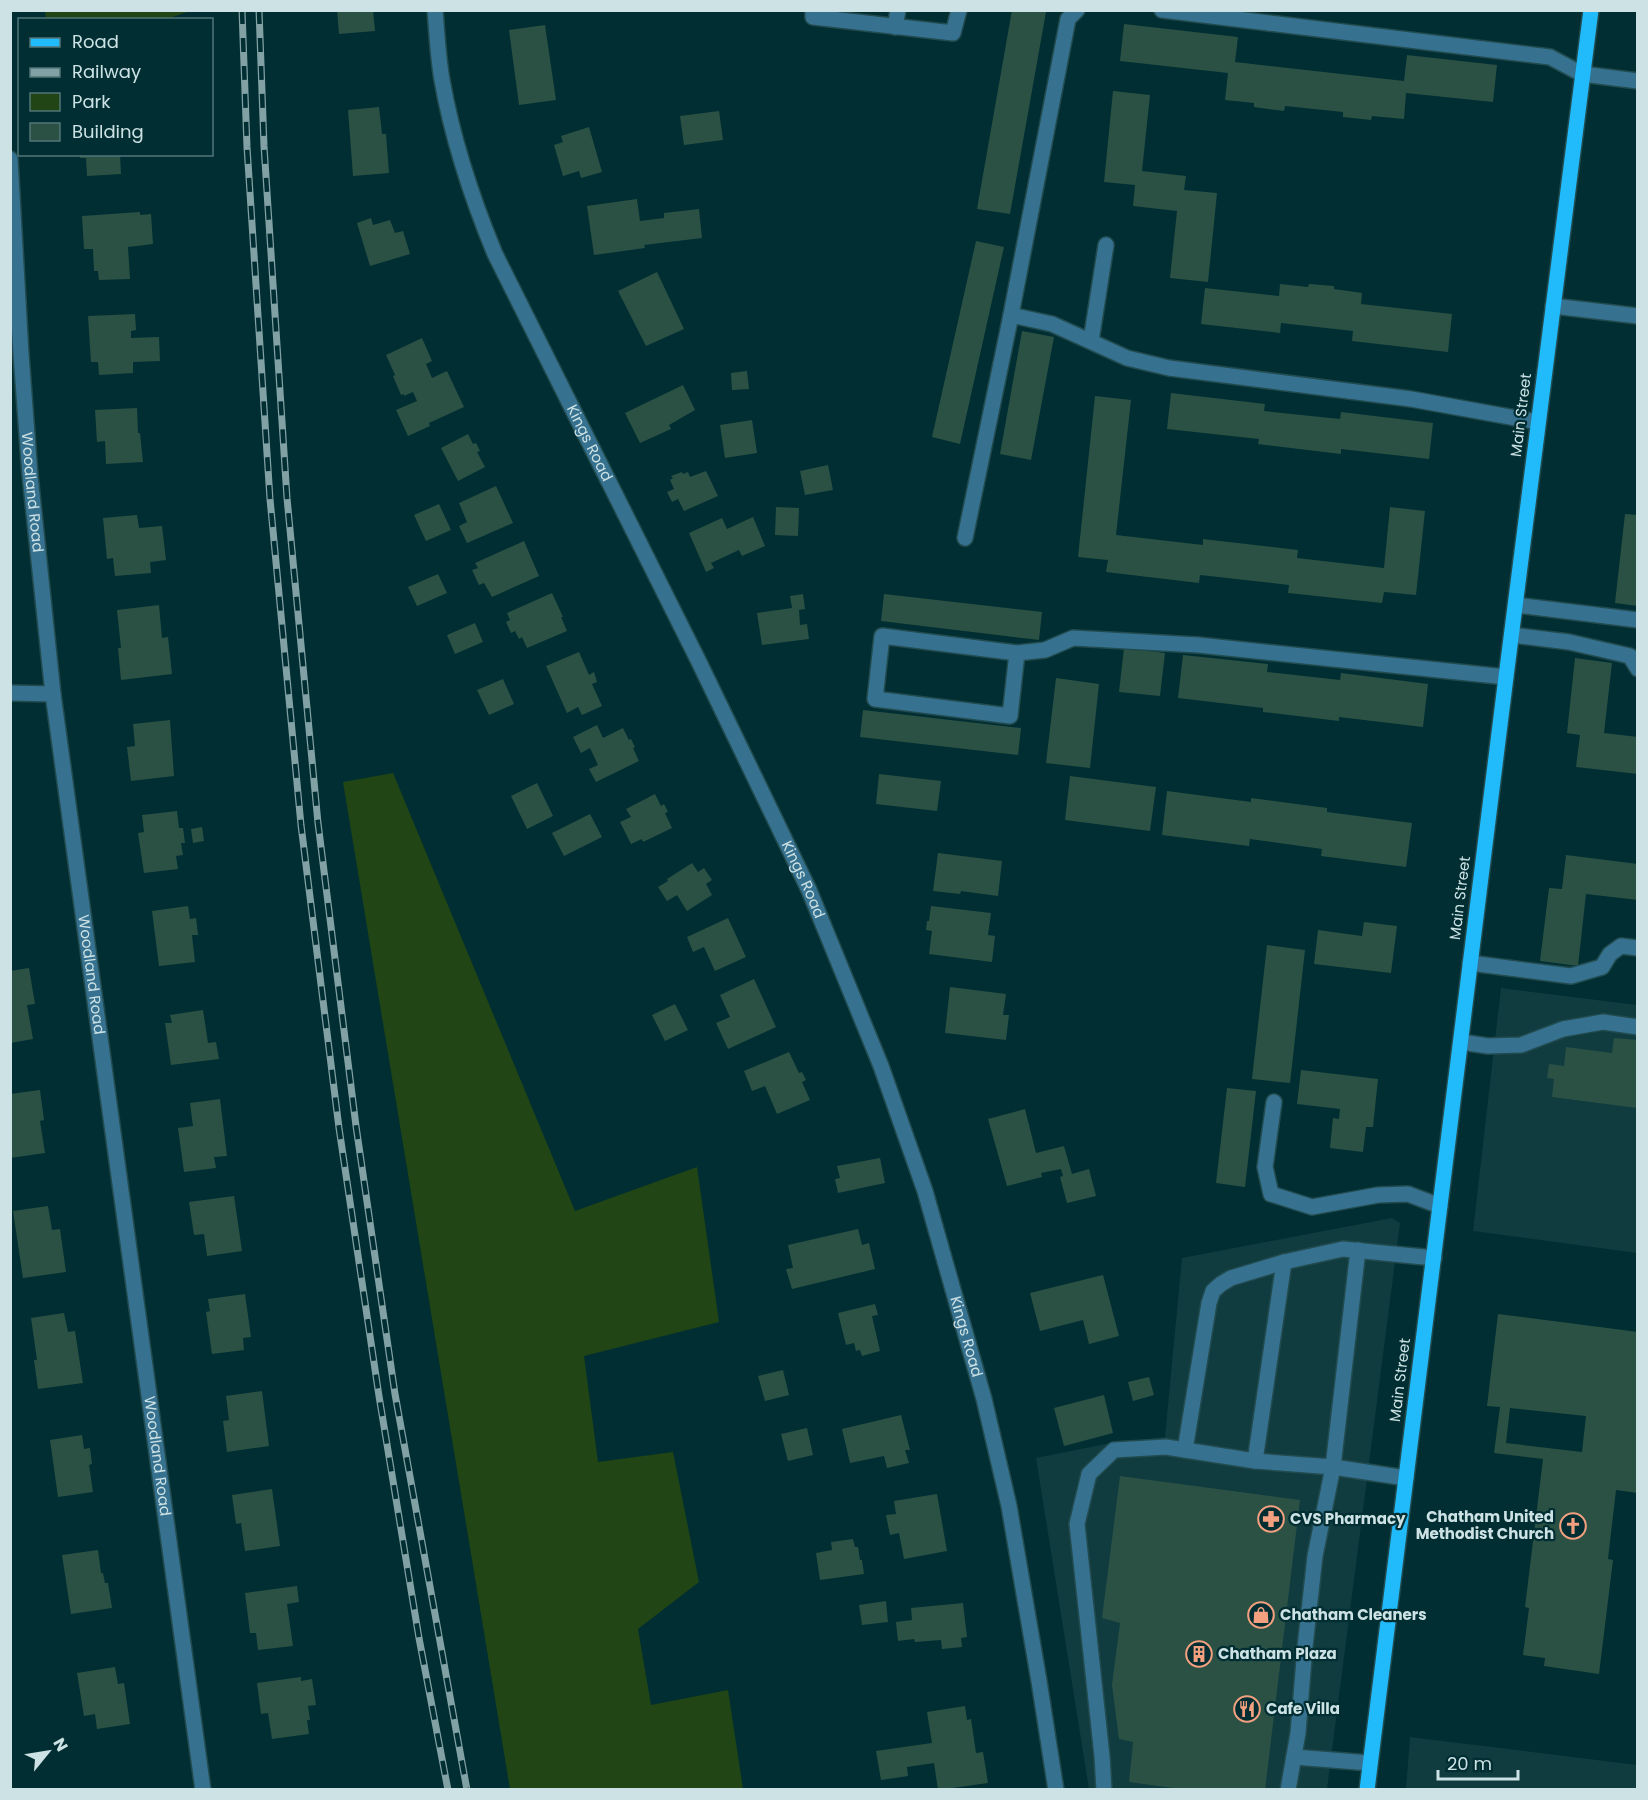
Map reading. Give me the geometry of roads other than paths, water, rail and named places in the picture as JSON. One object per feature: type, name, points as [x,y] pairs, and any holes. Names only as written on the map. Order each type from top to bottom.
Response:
[{"type":"main road","name":"Main Street","points":[[1367,1790],[1591,10]]},
{"type":"street","name":"Kings Road","points":[[435,10],[442,79],[457,150],[490,243],[699,662],[809,890],[881,1066],[921,1180],[984,1399],[1009,1506],[1056,1790]]},
{"type":"street","points":[[813,10],[813,17],[953,33],[959,10]]},
{"type":"street","points":[[895,27],[898,10]]},
{"type":"street","points":[[965,538],[1068,19],[1077,10]]},
{"type":"street","points":[[1162,10],[1550,57],[1582,74],[1638,81]]},
{"type":"street","name":"Woodland Road","points":[[10,159],[30,475],[53,694],[203,1790]]},
{"type":"street","points":[[1091,340],[1106,245]]},
{"type":"street","points":[[1553,306],[1638,316]]},
{"type":"street","points":[[1011,315],[1052,324],[1127,358],[1169,368],[1411,399],[1538,422]]},
{"type":"street","points":[[1516,604],[1638,620]]},
{"type":"street","points":[[1512,635],[1569,642],[1630,656],[1638,669]]},
{"type":"street","points":[[1017,653],[1010,716],[875,699],[882,636],[1017,653],[1045,650],[1073,638],[1198,645],[1506,677]]},
{"type":"street","points":[[10,693],[53,694]]},
{"type":"street","points":[[1470,963],[1571,976],[1602,968],[1610,954],[1622,946],[1638,948]]},
{"type":"street","points":[[1461,1042],[1488,1046],[1521,1045],[1563,1029],[1603,1022],[1638,1027]]},
{"type":"street","points":[[1274,1102],[1265,1167],[1271,1194],[1312,1207],[1378,1195],[1407,1194],[1440,1206]]},
{"type":"street","points":[[1185,1450],[1209,1303],[1213,1291],[1231,1278],[1343,1249],[1434,1258]]},
{"type":"street","points":[[1288,1790],[1298,1733],[1316,1556],[1333,1467],[1358,1250]]},
{"type":"street","points":[[1255,1461],[1284,1263]]},
{"type":"street","points":[[1104,1790],[1077,1524],[1089,1474],[1114,1450],[1166,1447],[1255,1461],[1333,1467],[1406,1478]]},
{"type":"street","points":[[1294,1757],[1370,1763]]},
{"type":"railway","points":[[242,10],[247,147],[270,499],[301,825],[339,1128],[379,1396],[419,1638],[448,1790]]},
{"type":"railway","points":[[259,10],[264,146],[287,498],[318,823],[356,1126],[395,1394],[467,1790]]},
{"type":"place","name":"CVS Pharmacy","points":[[1271,1519]]},
{"type":"place","name":"Chatham United Methodist Church","points":[[1573,1526]]},
{"type":"place","name":"Chatham Cleaners","points":[[1261,1615]]},
{"type":"place","name":"Chatham Plaza","points":[[1199,1654]]},
{"type":"place","name":"Cafe Villa","points":[[1247,1709]]}]
